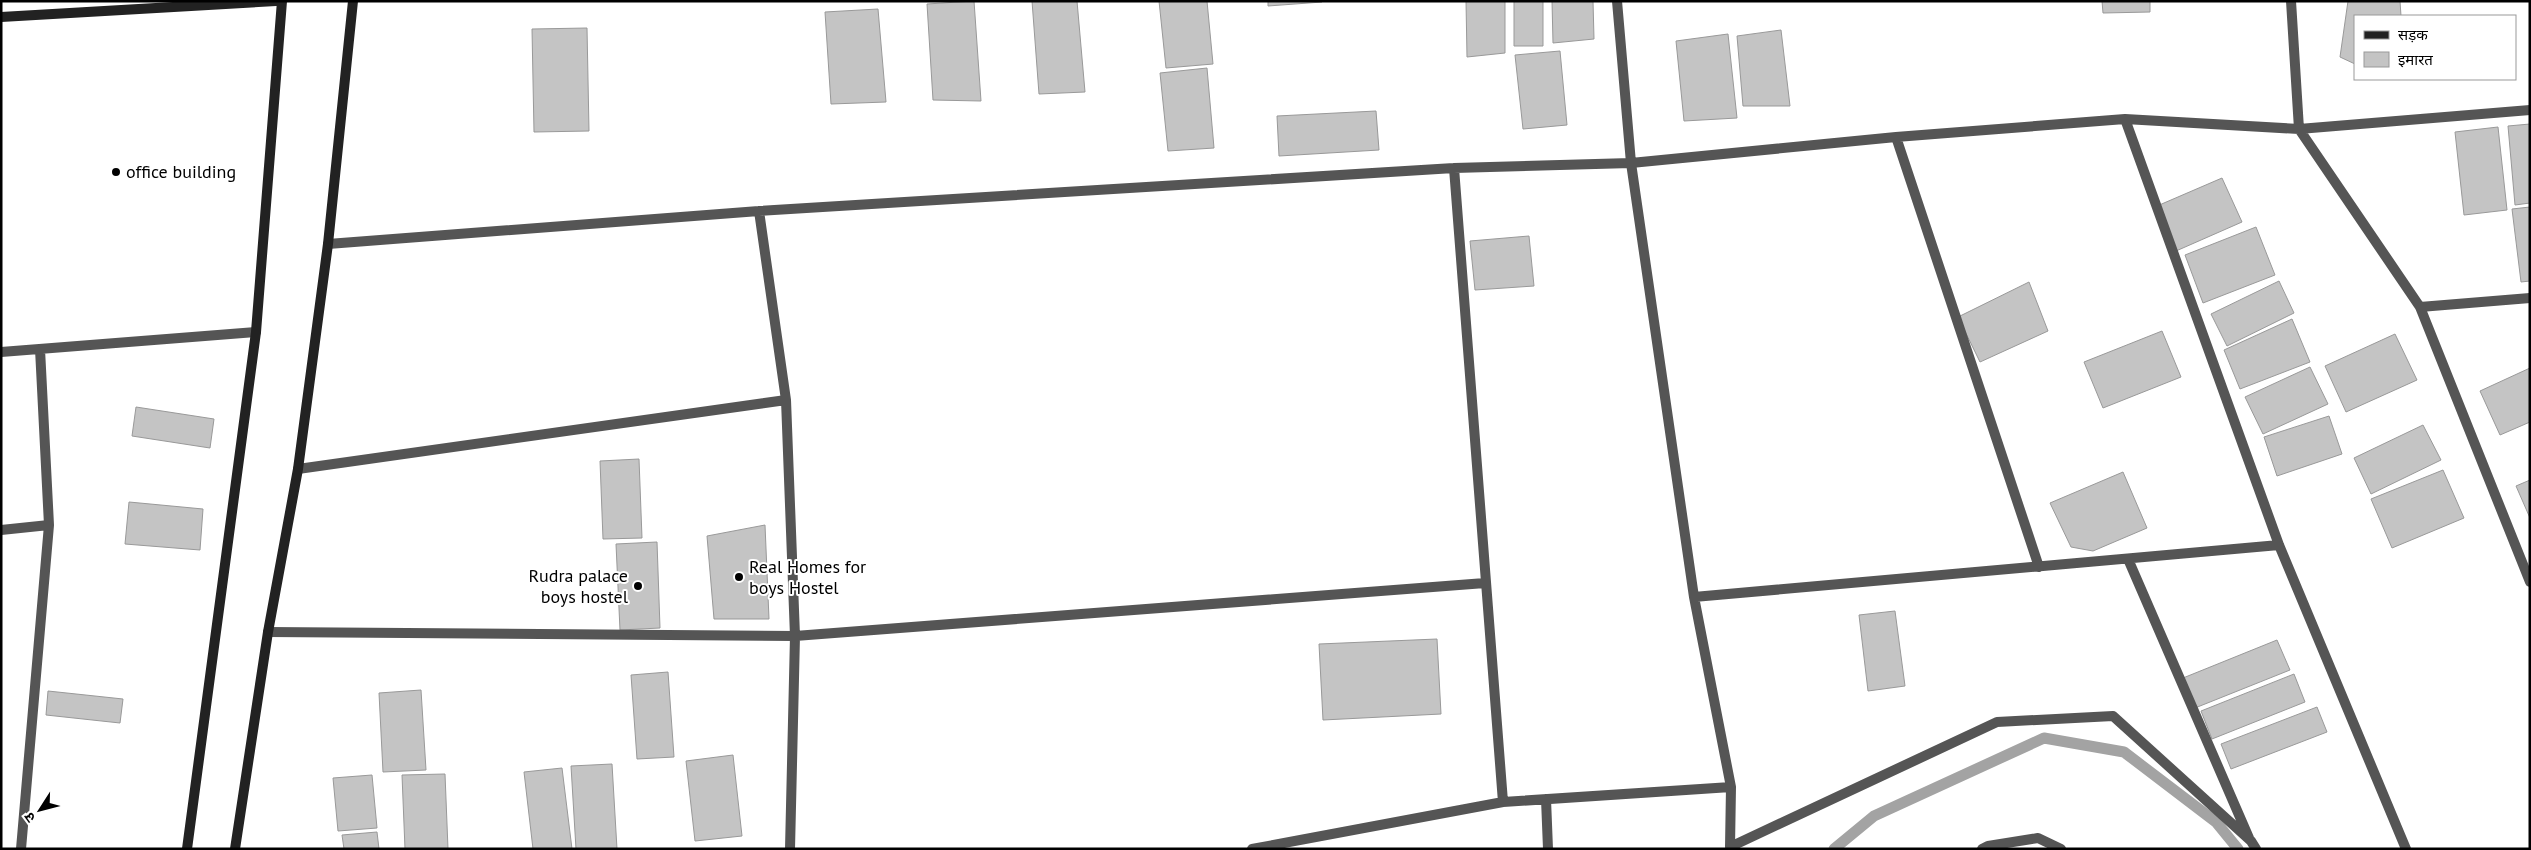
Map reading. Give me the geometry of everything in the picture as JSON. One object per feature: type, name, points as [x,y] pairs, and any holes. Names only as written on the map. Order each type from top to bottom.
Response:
[{"type":"street","points":[[1,17],[276,1]]},
{"type":"street","points":[[187,849],[256,332],[282,1]]},
{"type":"street","points":[[235,849],[268,632],[298,469],[328,244],[353,1]]},
{"type":"street","points":[[1617,1],[1631,163],[1694,597],[1731,787],[1731,848],[1997,722],[2113,716],[2253,845]]},
{"type":"street","points":[[2291,1],[2299,128],[2420,307],[2530,582]]},
{"type":"street","points":[[328,244],[758,211],[1454,168],[1631,163],[1896,137],[2125,120],[2299,128],[2530,110]]},
{"type":"street","points":[[2125,120],[2279,545],[2406,849]]},
{"type":"street","points":[[1896,137],[2039,567]]},
{"type":"street","points":[[1454,168],[1503,802]]},
{"type":"street","points":[[758,211],[786,400],[795,636],[790,849]]},
{"type":"street","points":[[2420,307],[2530,298]]},
{"type":"street","points":[[1,352],[256,332]]},
{"type":"street","points":[[21,849],[49,526],[40,349]]},
{"type":"street","points":[[298,469],[786,400]]},
{"type":"street","points":[[1,530],[49,526]]},
{"type":"street","points":[[1694,597],[2279,545]]},
{"type":"street","points":[[2128,559],[2253,845]]},
{"type":"street","points":[[268,632],[795,636],[1485,583]]},
{"type":"street","points":[[1252,849],[1503,802],[1731,787]]},
{"type":"street","points":[[1546,799],[1548,849]]},
{"type":"street","points":[[1982,849],[1988,846],[2038,838],[2061,849]]},
{"type":"building","points":[[974,1],[981,101],[933,100],[927,4]]},
{"type":"building","points":[[1032,1],[1077,1],[1085,92],[1039,94]]},
{"type":"building","points":[[1159,1],[1207,1],[1213,64],[1166,68]]},
{"type":"building","points":[[1268,1],[1322,1],[1322,2],[1268,6]]},
{"type":"building","points":[[1466,1],[1505,1],[1505,53],[1467,57]]},
{"type":"building","points":[[1514,1],[1543,1],[1543,46],[1514,46]]},
{"type":"building","points":[[1552,1],[1593,1],[1594,39],[1553,43]]},
{"type":"building","points":[[2102,1],[2150,1],[2150,12],[2103,13]]},
{"type":"building","points":[[2348,1],[2400,1],[2401,15],[2354,15],[2354,64],[2340,57]]},
{"type":"building","points":[[878,9],[886,102],[831,104],[825,12]]},
{"type":"building","points":[[587,28],[589,131],[534,132],[532,29]]},
{"type":"building","points":[[1781,30],[1790,106],[1743,106],[1737,36]]},
{"type":"building","points":[[1728,34],[1737,118],[1684,121],[1676,41]]},
{"type":"building","points":[[1560,51],[1567,125],[1523,129],[1515,55]]},
{"type":"building","points":[[1207,68],[1214,148],[1168,151],[1160,73]]},
{"type":"building","points":[[1376,111],[1379,150],[1279,156],[1277,116]]},
{"type":"building","points":[[2530,124],[2530,203],[2515,205],[2508,126]]},
{"type":"building","points":[[2498,127],[2507,210],[2464,215],[2455,132]]},
{"type":"building","points":[[2222,178],[2242,222],[2176,251],[2157,206]]},
{"type":"building","points":[[2530,207],[2530,281],[2521,282],[2512,209]]},
{"type":"building","points":[[2256,227],[2275,275],[2203,303],[2185,255]]},
{"type":"building","points":[[1529,236],[1534,286],[1475,290],[1470,241]]},
{"type":"building","points":[[2279,281],[2294,313],[2227,346],[2211,314]]},
{"type":"building","points":[[2029,282],[2048,331],[1980,362],[1958,317]]},
{"type":"building","points":[[2292,319],[2310,362],[2240,389],[2224,350]]},
{"type":"building","points":[[2162,331],[2181,377],[2103,408],[2084,362]]},
{"type":"building","points":[[2395,334],[2417,380],[2346,412],[2325,366]]},
{"type":"building","points":[[2310,367],[2328,404],[2263,434],[2245,397]]},
{"type":"building","points":[[2530,368],[2530,422],[2500,435],[2480,391]]},
{"type":"building","points":[[136,407],[214,419],[210,448],[132,436]]},
{"type":"building","points":[[2329,416],[2342,454],[2277,476],[2264,437]]},
{"type":"building","points":[[2423,425],[2441,460],[2371,494],[2354,458]]},
{"type":"building","points":[[639,459],[642,538],[603,539],[600,461]]},
{"type":"building","points":[[2443,470],[2464,518],[2392,548],[2371,499]]},
{"type":"building","points":[[2123,472],[2147,528],[2093,551],[2071,547],[2050,503]]},
{"type":"building","points":[[2530,480],[2530,518],[2516,486]]},
{"type":"building","points":[[129,502],[203,509],[200,550],[125,544]]},
{"type":"building","name":"Real Homes for boys Hostel","points":[[765,525],[769,619],[714,619],[707,536]]},
{"type":"building","name":"Rudra palace boys hostel","points":[[657,542],[660,628],[620,630],[616,544]]},
{"type":"building","points":[[1895,611],[1905,686],[1868,691],[1859,615]]},
{"type":"building","points":[[1437,639],[1441,714],[1323,720],[1319,644]]},
{"type":"building","points":[[2277,640],[2290,670],[2195,708],[2183,678]]},
{"type":"building","points":[[668,672],[674,757],[637,759],[631,675]]},
{"type":"building","points":[[2294,674],[2305,702],[2212,739],[2201,711]]},
{"type":"building","points":[[421,690],[426,770],[383,772],[379,693]]},
{"type":"building","points":[[48,691],[123,699],[120,723],[46,715]]},
{"type":"building","points":[[2317,707],[2327,732],[2231,769],[2221,744]]},
{"type":"building","points":[[733,755],[742,836],[695,841],[686,761]]},
{"type":"building","points":[[612,764],[617,849],[576,849],[571,766]]},
{"type":"building","points":[[562,768],[572,849],[533,849],[524,772]]},
{"type":"building","points":[[445,774],[448,849],[405,849],[402,775]]},
{"type":"building","points":[[372,775],[377,828],[338,831],[333,778]]},
{"type":"building","points":[[377,832],[379,849],[344,849],[342,835]]},
{"type":"waterway","points":[[1834,849],[1874,816],[2044,738],[2124,752],[2216,822],[2238,849]]},
{"type":"place","name":"office building","points":[[116,172]]},
{"type":"place","name":"Real Homes for boys Hostel","points":[[739,577]]},
{"type":"place","name":"Rudra palace boys hostel","points":[[638,586]]}]
